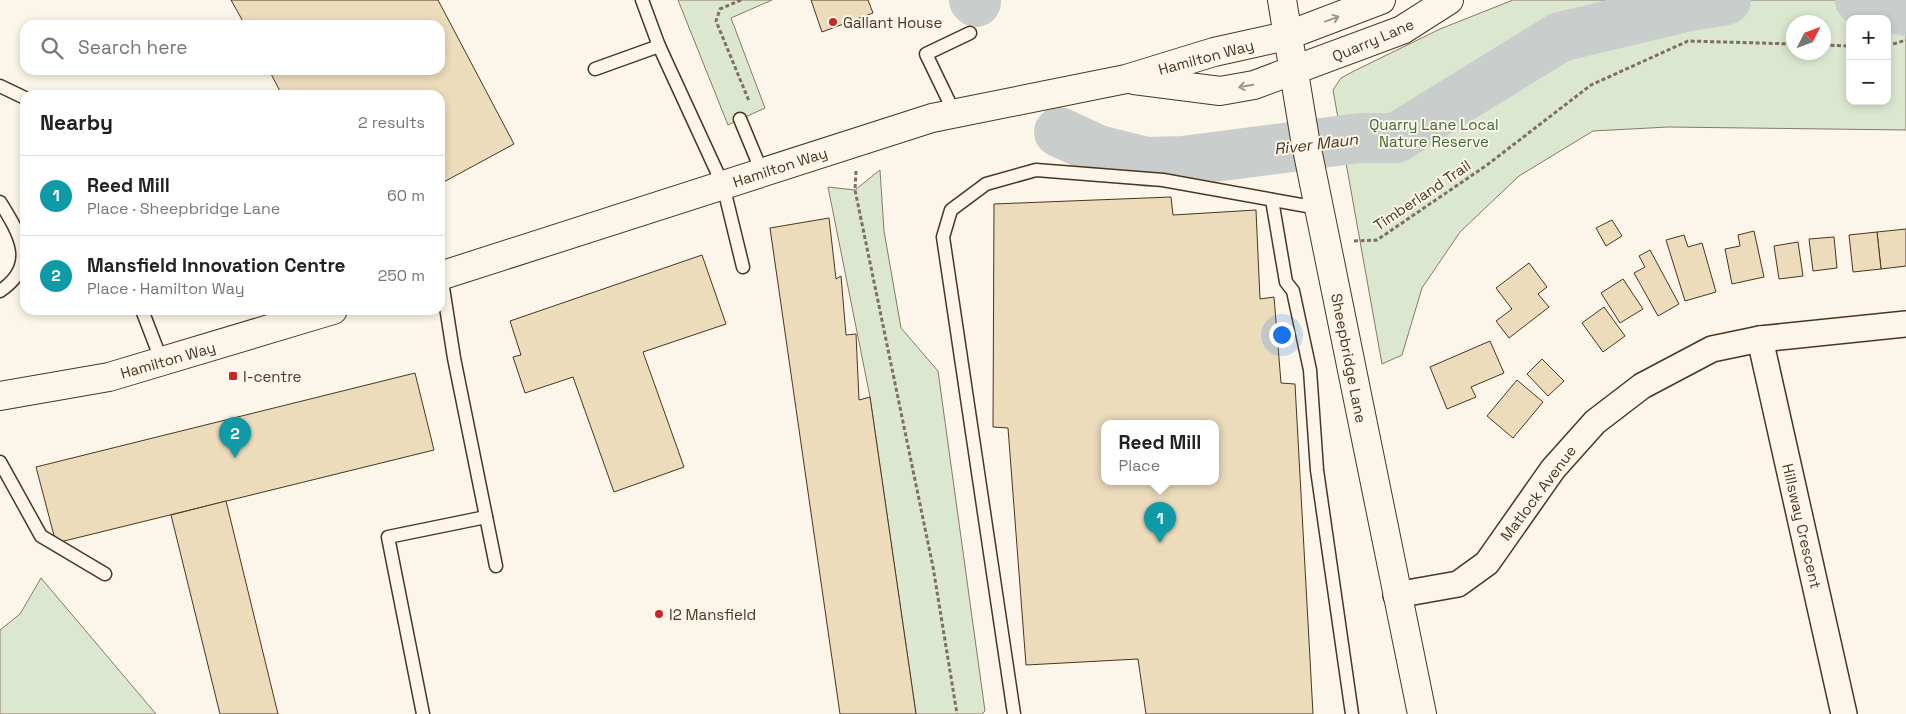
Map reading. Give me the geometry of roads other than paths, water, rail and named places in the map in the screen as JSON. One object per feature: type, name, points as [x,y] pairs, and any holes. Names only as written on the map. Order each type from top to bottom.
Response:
[{"type":"street","name":"Sheepbridge Lane","points":[[1282,0],[1286,36],[1318,208],[1396,595],[1422,714]]},
{"type":"street","points":[[1286,36],[1381,0]]},
{"type":"street","name":"Quarry Lane","points":[[1293,72],[1402,30],[1449,0]]},
{"type":"street","name":"Hamilton Way","points":[[445,275],[954,112],[1126,79],[1214,52],[1286,36]]},
{"type":"street","name":"Hamilton Way","points":[[1126,79],[1220,91],[1254,85],[1293,72]]},
{"type":"street","name":"Hamilton Way","points":[[0,396],[109,378],[317,315]]},
{"type":"street","name":"Matlock Avenue","points":[[1396,595],[1458,584],[1487,562],[1553,469],[1595,422],[1642,386],[1712,349],[1760,339],[1906,324]]},
{"type":"street","name":"Hillsway Crescent","points":[[1760,339],[1844,714]]},
{"type":"lane","points":[[642,0],[659,46],[723,185],[744,267]]},
{"type":"lane","points":[[954,112],[926,54],[970,33]]},
{"type":"lane","points":[[595,68],[659,46]]},
{"type":"lane","points":[[0,86],[20,96]]},
{"type":"lane","points":[[740,120],[762,172]]},
{"type":"lane","points":[[1014,714],[943,237],[951,210],[986,184],[1036,170],[1163,180],[1318,208]]},
{"type":"lane","points":[[1272,200],[1286,282],[1292,291],[1310,370],[1317,470],[1352,714]]},
{"type":"lane","points":[[0,202],[13,223],[20,241]]},
{"type":"lane","points":[[0,292],[9,285],[20,271]]},
{"type":"lane","points":[[445,301],[454,358],[496,566]]},
{"type":"lane","points":[[144,315],[162,362]]},
{"type":"lane","points":[[0,462],[41,536],[105,574]]},
{"type":"lane","points":[[423,714],[388,537],[486,517]]},
{"type":"waterway","name":"River Maun","points":[[1059,132],[1098,150],[1146,162],[1183,161],[1360,138],[1396,138],[1560,37],[1690,6],[1726,0]]},
{"type":"waterway","name":"River Maun","points":[[1860,0],[1906,11]]},
{"type":"place","name":"Gallant House","points":[[833,22]]},
{"type":"place","name":"I-centre","points":[[233,376]]},
{"type":"place","name":"Mansfield Innovation Centre","points":[[235,458]]},
{"type":"place","name":"Reed Mill","points":[[1160,543]]},
{"type":"place","name":"I2 Mansfield","points":[[659,614]]},
{"type":"park label","name":"Quarry Lane Local Nature Reserve","points":[[1434,132]]}]
